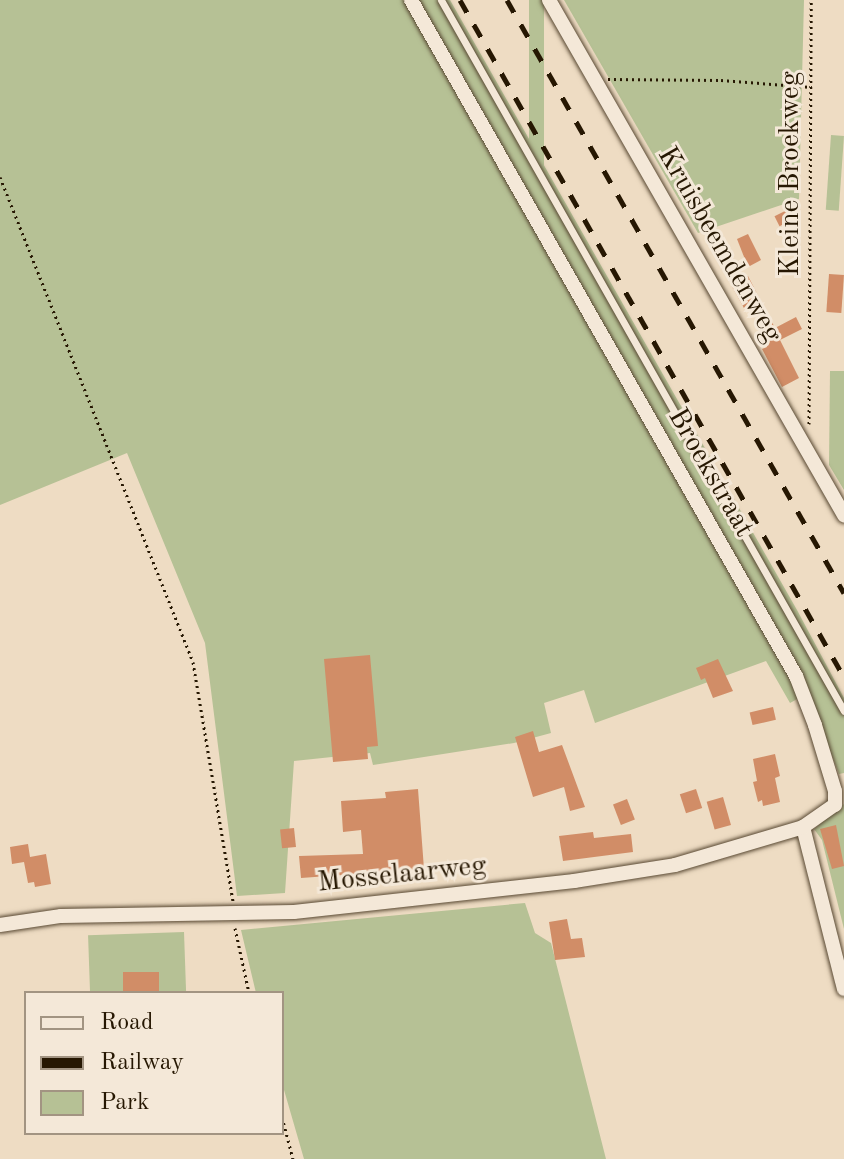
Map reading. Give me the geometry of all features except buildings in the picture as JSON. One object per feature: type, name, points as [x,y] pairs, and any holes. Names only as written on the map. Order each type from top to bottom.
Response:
[{"type":"street","name":"Broekstraat","points":[[411,0],[796,676],[840,801],[803,827]]},
{"type":"street","name":"Kruisbeemdenweg","points":[[549,0],[844,515]]},
{"type":"street","name":"Mosselaarweg","points":[[0,925],[61,916],[235,914],[429,900],[675,865],[803,827]]},
{"type":"street","points":[[803,827],[844,989]]},
{"type":"lane","points":[[441,0],[844,711]]},
{"type":"path","name":"Kleine Broekweg","points":[[802,443],[809,423],[810,391],[811,0]]},
{"type":"path","points":[[597,83],[612,78],[721,80],[812,87]]},
{"type":"path","points":[[0,177],[193,662],[235,914],[235,941],[248,991]]},
{"type":"path","points":[[284,1125],[293,1159]]},
{"type":"green space","points":[[0,0],[406,0],[783,662],[799,698],[790,703],[766,661],[595,723],[584,690],[544,703],[551,733],[514,743],[373,765],[370,753],[294,761],[285,893],[237,896],[205,643],[127,453],[0,505]]},
{"type":"green space","points":[[414,0],[450,0],[797,610],[844,698],[844,773],[839,774],[813,707]]},
{"type":"green space","points":[[529,0],[544,0],[544,636],[529,636]]},
{"type":"green space","points":[[564,0],[804,0],[799,199],[698,233]]},
{"type":"green space","points":[[831,135],[844,136],[839,211],[826,210]]},
{"type":"green space","points":[[830,371],[844,371],[844,490],[829,465]]},
{"type":"green space","points":[[844,804],[844,929],[822,840],[814,829]]},
{"type":"green space","points":[[525,903],[535,933],[551,943],[606,1159],[304,1159],[284,1090],[284,991],[256,991],[241,930]]},
{"type":"green space","points":[[184,932],[186,991],[90,991],[88,935]]},
{"type":"railway","points":[[460,0],[844,677]]},
{"type":"railway","points":[[507,0],[844,593]]}]
